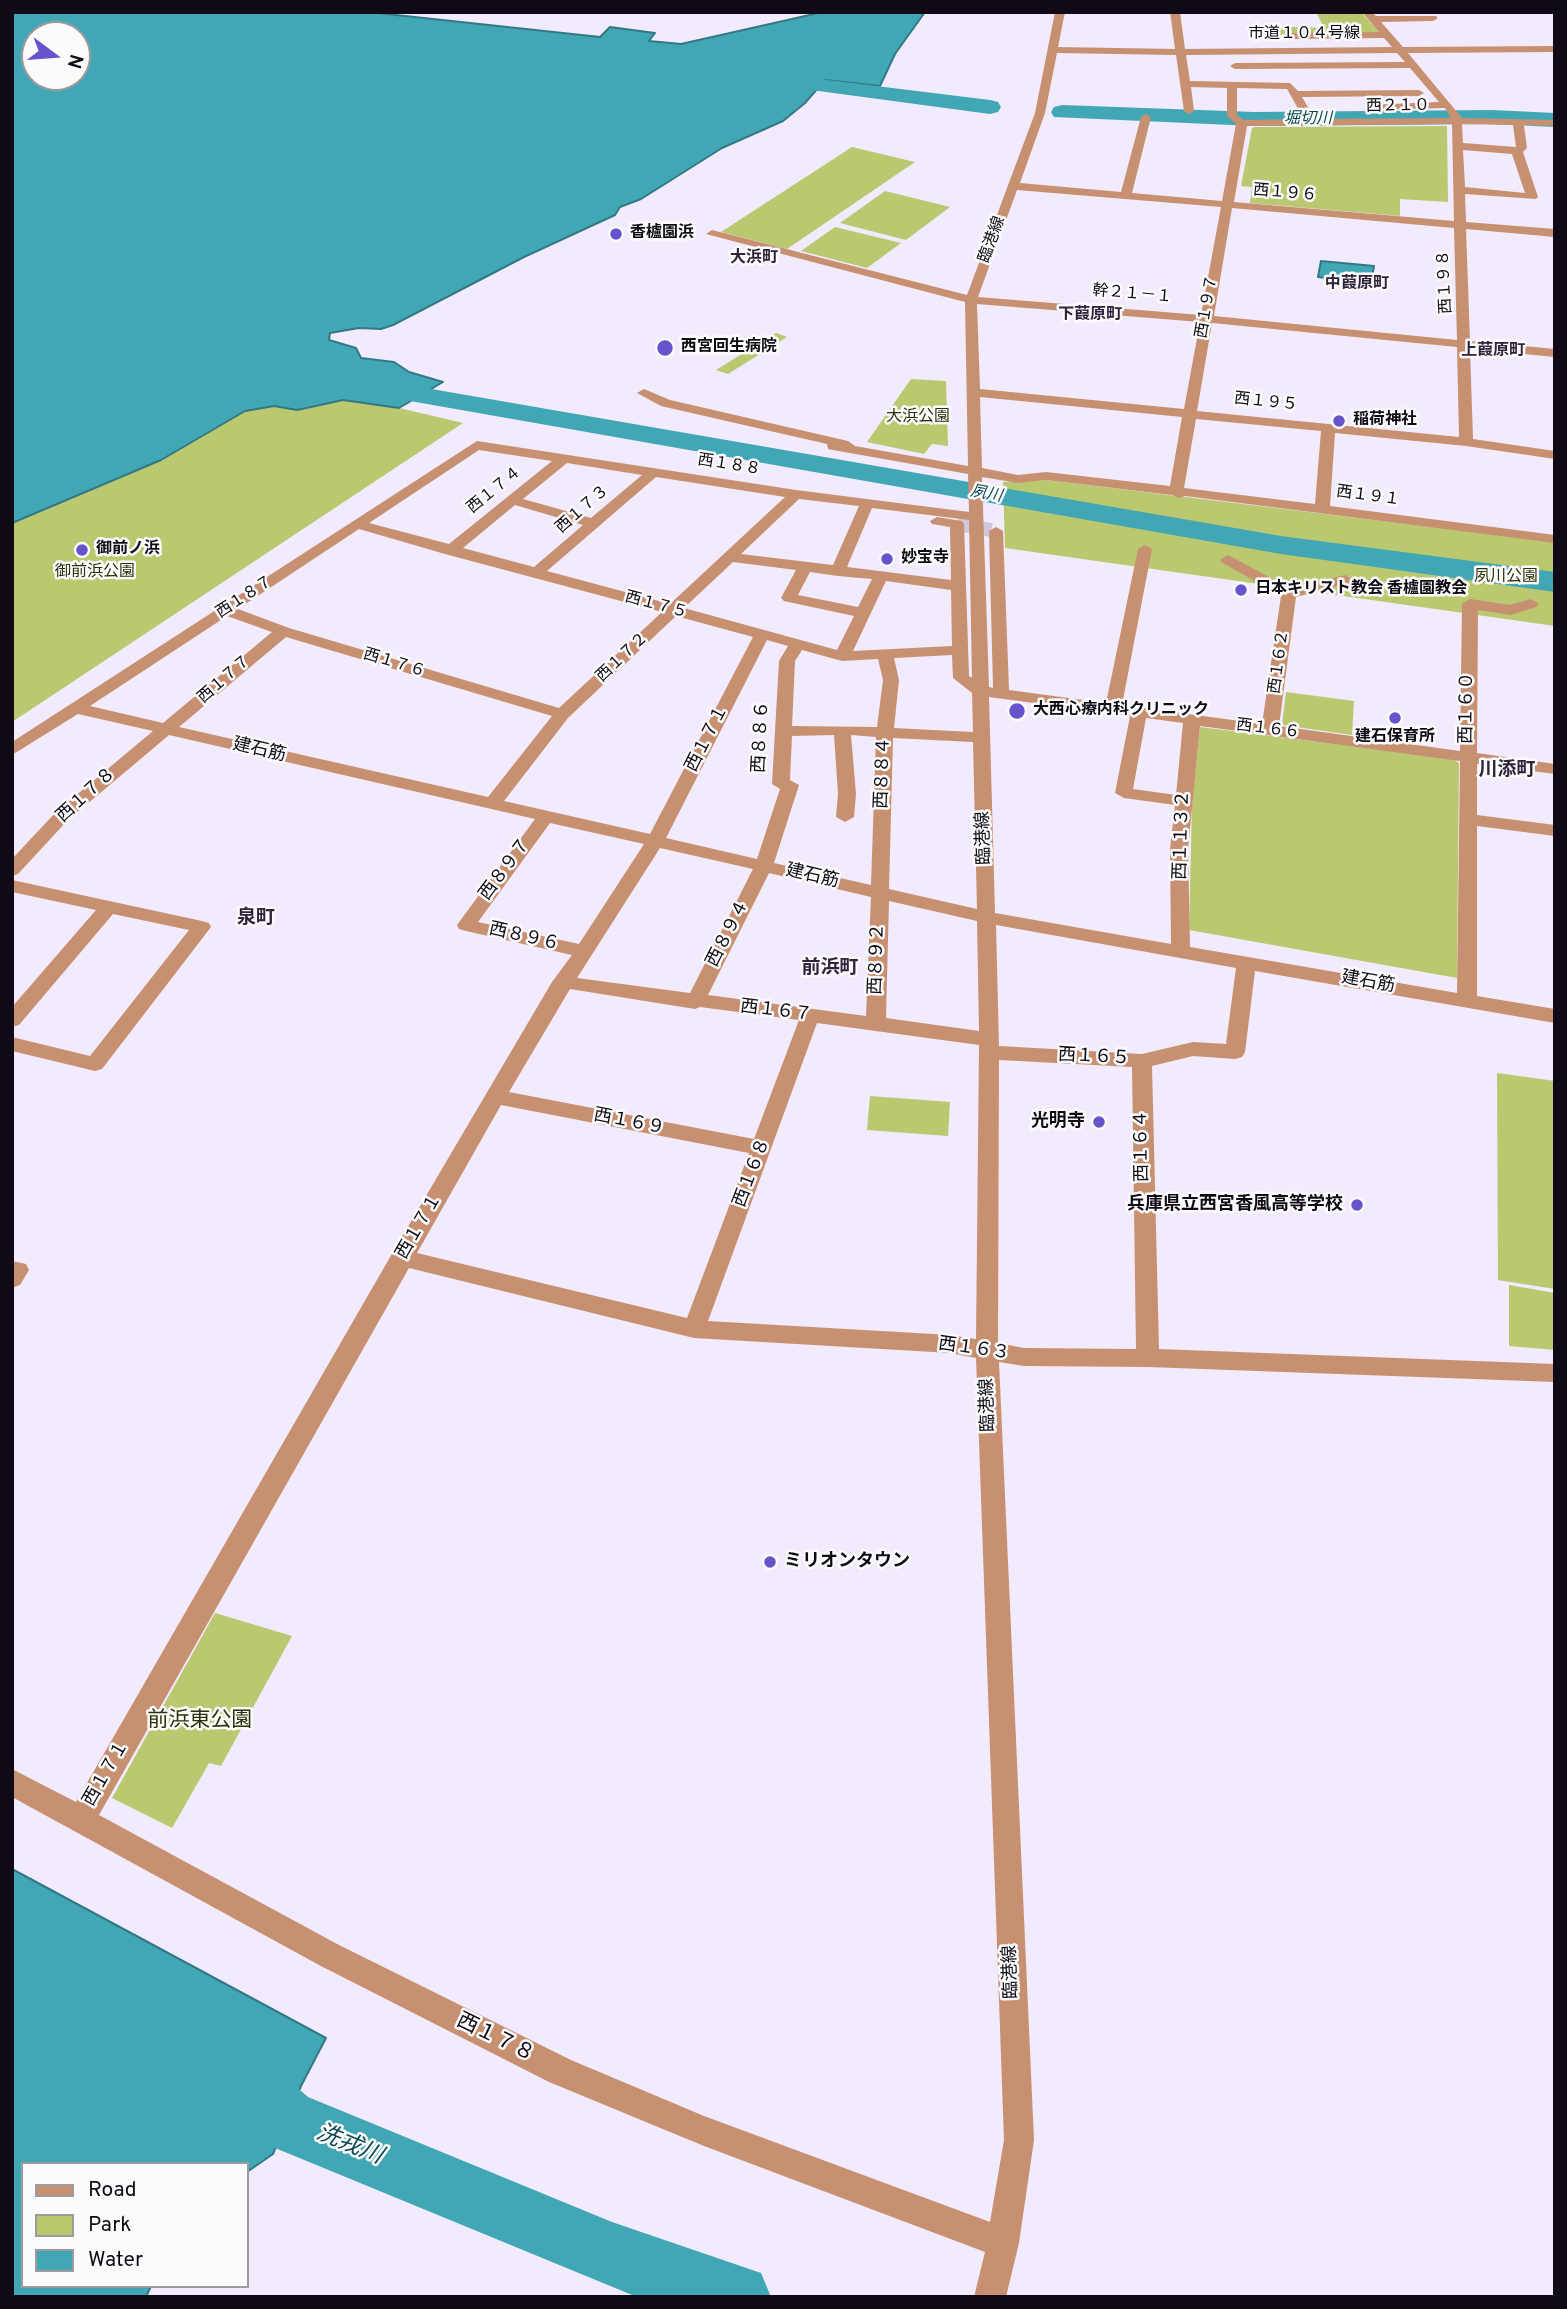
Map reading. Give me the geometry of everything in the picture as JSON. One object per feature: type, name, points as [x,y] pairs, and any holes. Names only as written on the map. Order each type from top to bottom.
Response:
[{"type":"street","name":"臨港線","points":[[990,2297],[1003,2243],[1019,2140],[987,1351],[989,1046],[982,737],[991,692],[976,513],[971,300],[1040,113],[1060,12]]},
{"type":"street","points":[[1175,12],[1189,111]]},
{"type":"street","points":[[1370,16],[1433,18]]},
{"type":"street","points":[[1370,16],[1457,119]]},
{"type":"street","points":[[1282,36],[1388,36]]},
{"type":"street","name":"市道１０４号線","points":[[1054,50],[1401,50],[1454,45],[1555,49]]},
{"type":"street","points":[[1235,66],[1413,65]]},
{"type":"street","points":[[1412,79],[1425,79]]},
{"type":"street","points":[[1186,84],[1290,86],[1311,116]]},
{"type":"street","name":"西１９７","points":[[1177,492],[1226,204],[1236,120],[1232,86]]},
{"type":"street","points":[[1295,94],[1437,93]]},
{"type":"street","points":[[1357,108],[1447,105]]},
{"type":"street","name":"西２１０","points":[[1236,120],[1311,116],[1555,123]]},
{"type":"street","points":[[1126,196],[1146,117]]},
{"type":"street","name":"西１９８","points":[[1457,119],[1465,345],[1465,442]]},
{"type":"street","points":[[1458,146],[1517,151],[1522,148],[1518,122]]},
{"type":"street","points":[[1459,190],[1532,197],[1517,151]]},
{"type":"street","name":"西１９６","points":[[1013,186],[1555,233]]},
{"type":"street","name":"幹２１－１","points":[[712,234],[971,300],[1206,319],[1555,353]]},
{"type":"street","name":"西１９５","points":[[973,392],[1465,442],[1555,455]]},
{"type":"street","points":[[645,393],[666,403],[975,473]]},
{"type":"street","points":[[1322,510],[1328,428]]},
{"type":"street","name":"西１８８","points":[[477,445],[866,506],[976,513]]},
{"type":"street","name":"西１８７","points":[[12,750],[477,445]]},
{"type":"street","points":[[833,446],[864,450]]},
{"type":"street","name":"西１７４","points":[[450,551],[563,459]]},
{"type":"street","name":"西１７３","points":[[535,574],[653,472]]},
{"type":"street","name":"西１９１","points":[[975,473],[1177,492],[1555,539]]},
{"type":"street","name":"西１７２","points":[[493,803],[562,714],[796,494]]},
{"type":"street","points":[[512,500],[594,523]]},
{"type":"street","points":[[838,571],[866,506],[957,524],[961,678],[991,692],[996,531]]},
{"type":"street","name":"西１７５","points":[[357,524],[842,656],[959,650]]},
{"type":"street","points":[[1113,709],[1145,549]]},
{"type":"street","points":[[730,557],[958,586]]},
{"type":"street","points":[[1228,561],[1289,594],[1345,580]]},
{"type":"street","points":[[805,567],[789,598],[863,612]]},
{"type":"street","points":[[842,656],[881,576]]},
{"type":"street","name":"西１６２","points":[[1270,730],[1289,594]]},
{"type":"street","name":"西１６０","points":[[1467,1000],[1470,604],[1511,610],[1531,604]]},
{"type":"street","name":"西１７６","points":[[226,610],[283,631],[562,714]]},
{"type":"street","name":"西１７７","points":[[168,730],[283,631]]},
{"type":"street","name":"西１７１","points":[[80,1821],[401,1258],[562,982],[655,841],[762,634]]},
{"type":"street","name":"西８８６","points":[[764,866],[790,785],[781,783],[783,731],[787,661],[797,644]]},
{"type":"street","name":"西８８４","points":[[880,893],[885,733],[891,680],[886,654]]},
{"type":"street","name":"西１６６","points":[[991,692],[1555,769]]},
{"type":"street","name":"建石筋","points":[[75,708],[987,917],[1555,1016]]},
{"type":"street","points":[[1139,712],[1124,793],[1183,801]]},
{"type":"street","name":"西１１３２","points":[[1181,951],[1179,849],[1192,720]]},
{"type":"street","name":"西１７８","points":[[12,870],[61,817],[168,730]]},
{"type":"street","points":[[842,730],[847,794],[845,817]]},
{"type":"street","points":[[783,731],[842,730],[982,737]]},
{"type":"street","name":"西８９７","points":[[466,925],[546,816]]},
{"type":"street","points":[[1469,819],[1555,831]]},
{"type":"street","name":"西８９４","points":[[695,1002],[764,866]]},
{"type":"street","points":[[12,886],[202,927],[95,1064],[12,1044]]},
{"type":"street","name":"西８９２","points":[[876,1024],[880,893]]},
{"type":"street","points":[[12,1020],[109,906]]},
{"type":"street","name":"西８９６","points":[[466,925],[582,951]]},
{"type":"street","name":"西１６５","points":[[989,1046],[1142,1060],[1193,1049],[1235,1052],[1245,963]]},
{"type":"street","name":"西１６７","points":[[562,982],[695,1002],[876,1024],[989,1046]]},
{"type":"street","name":"西１６８","points":[[694,1329],[810,1016]]},
{"type":"street","name":"西１６４","points":[[1142,1060],[1148,1358]]},
{"type":"street","name":"西１６９","points":[[496,1097],[763,1148]]},
{"type":"street","name":"西１６３","points":[[401,1258],[694,1329],[950,1345],[1024,1357],[1148,1358],[1555,1373]]},
{"type":"street","points":[[12,1269],[18,1270],[12,1279]]},
{"type":"street","name":"西１７８","points":[[12,1782],[329,1955],[560,2071],[704,2130],[1003,2243]]},
{"type":"green space","points":[[1316,12],[1362,13],[1381,34],[1261,35],[1258,26],[1324,28]]},
{"type":"green space","points":[[1447,126],[1448,202],[1400,199],[1400,216],[1250,203],[1252,187],[1241,186],[1252,128],[1255,127]]},
{"type":"green space","points":[[852,147],[915,162],[787,249],[721,232]]},
{"type":"green space","points":[[885,191],[950,207],[906,240],[840,223]]},
{"type":"green space","points":[[835,227],[901,243],[867,268],[801,251]]},
{"type":"green space","points":[[776,333],[787,337],[728,374],[716,370]]},
{"type":"green space","name":"大浜公園","points":[[911,379],[946,381],[948,446],[932,444],[924,454],[867,442]]},
{"type":"green space","name":"御前浜公園","points":[[343,400],[399,408],[463,423],[12,722],[12,523],[161,460],[245,411],[274,406],[297,410]]},
{"type":"green space","name":"夙川公園","points":[[1046,480],[1555,542],[1555,626],[1005,548],[1003,482]]},
{"type":"green space","points":[[1286,692],[1354,701],[1352,735],[1282,725]]},
{"type":"green space","points":[[1200,727],[1453,759],[1459,763],[1457,978],[1189,930],[1192,804]]},
{"type":"green space","points":[[1497,1073],[1555,1081],[1555,1289],[1498,1280]]},
{"type":"green space","points":[[870,1096],[950,1102],[948,1136],[867,1130]]},
{"type":"green space","points":[[1509,1285],[1555,1293],[1555,1350],[1509,1346]]},
{"type":"green space","name":"前浜東公園","points":[[215,1613],[292,1636],[221,1766],[209,1763],[172,1828],[112,1798]]},
{"type":"water","points":[[12,12],[368,12],[600,37],[610,27],[655,33],[649,41],[681,44],[823,12],[925,12],[895,54],[880,86],[825,80],[805,103],[783,121],[722,148],[641,199],[620,207],[615,215],[524,257],[393,325],[381,329],[359,328],[330,333],[329,340],[356,348],[361,358],[394,362],[409,372],[443,382],[399,408],[343,400],[297,410],[274,406],[245,411],[161,460],[12,523]]},
{"type":"water","points":[[1321,261],[1374,266],[1371,283],[1318,277]]},
{"type":"water","points":[[12,1869],[326,2038],[301,2086],[273,2154],[248,2171],[248,2162],[21,2162],[21,2288],[150,2288],[146,2297],[12,2297]]},
{"type":"waterway","name":"堀切川","points":[[819,85],[990,107]]},
{"type":"waterway","name":"堀切川","points":[[1062,112],[1254,119],[1492,117],[1555,120]]},
{"type":"waterway","name":"夙川","points":[[420,395],[1281,545],[1555,582]]},
{"type":"waterway","name":"洗戎川","points":[[241,2080],[286,2120],[612,2255],[737,2297]]},
{"type":"tunnel","points":[[957,524],[996,531]]},
{"type":"place","name":"香櫨園浜","points":[[616,234]]},
{"type":"place","name":"西宮回生病院","points":[[665,348]]},
{"type":"place","name":"稲荷神社","points":[[1339,421]]},
{"type":"place","name":"御前ノ浜","points":[[82,550]]},
{"type":"place","name":"妙宝寺","points":[[887,559]]},
{"type":"place","name":"日本キリスト教会 香櫨園教会","points":[[1241,590]]},
{"type":"place","name":"大西心療内科クリニック","points":[[1017,711]]},
{"type":"place","name":"建石保育所","points":[[1395,718]]},
{"type":"place","name":"光明寺","points":[[1099,1122]]},
{"type":"place","name":"兵庫県立西宮香風高等学校","points":[[1357,1205]]},
{"type":"place","name":"ミリオンタウン","points":[[770,1562]]},
{"type":"district","name":"大浜町","points":[[754,259]]},
{"type":"district","name":"中葭原町","points":[[1357,285]]},
{"type":"district","name":"下葭原町","points":[[1090,316]]},
{"type":"district","name":"上葭原町","points":[[1493,352]]},
{"type":"district","name":"川添町","points":[[1507,771]]},
{"type":"district","name":"泉町","points":[[256,919]]},
{"type":"district","name":"前浜町","points":[[830,969]]}]
